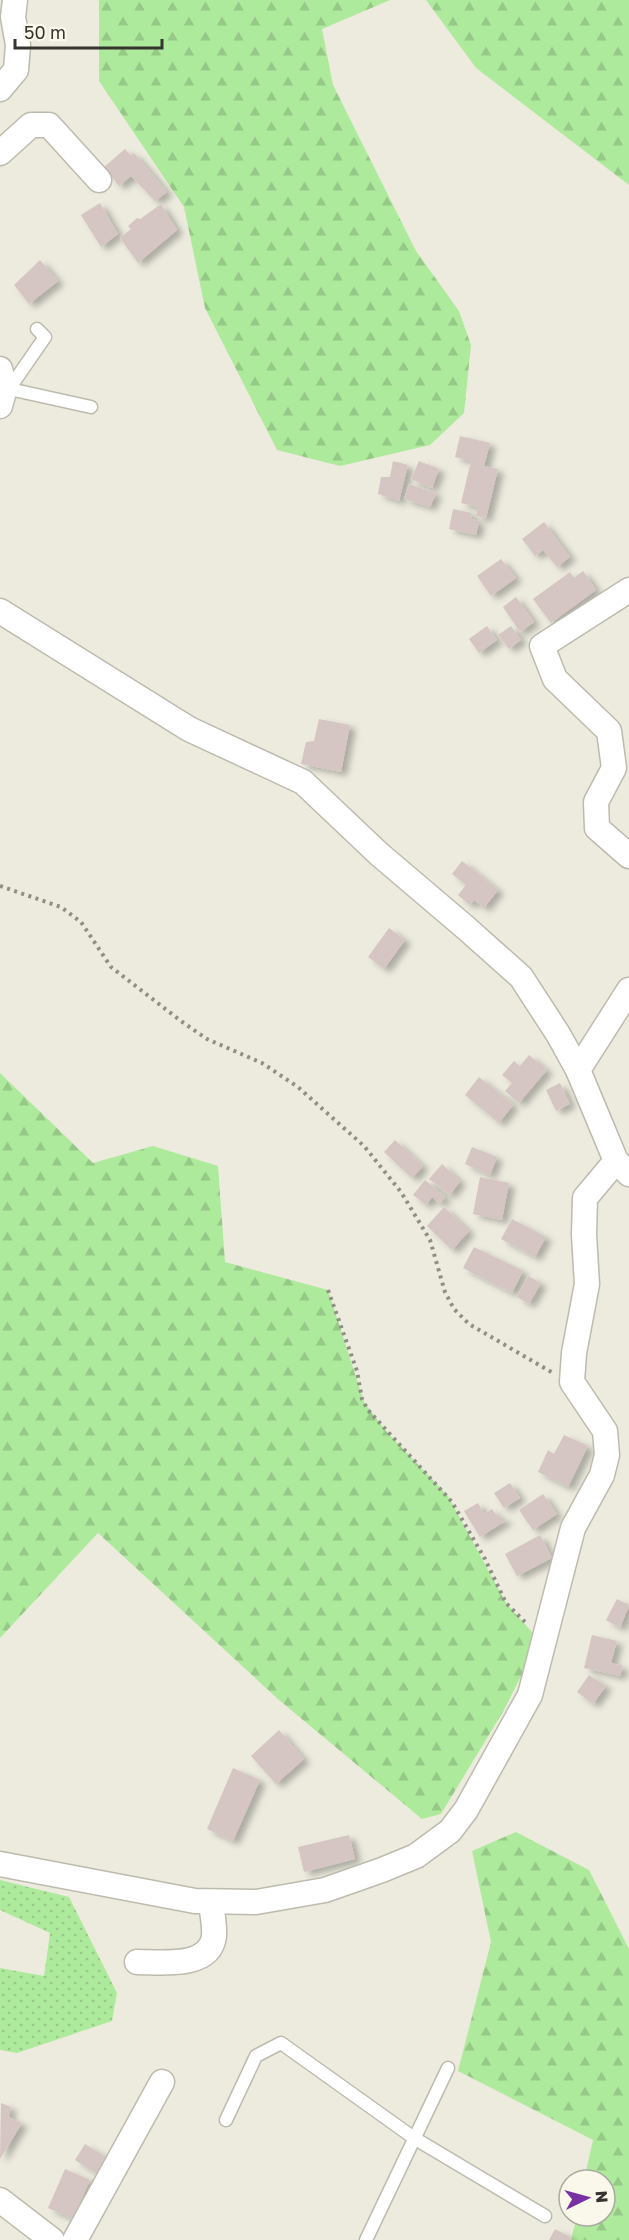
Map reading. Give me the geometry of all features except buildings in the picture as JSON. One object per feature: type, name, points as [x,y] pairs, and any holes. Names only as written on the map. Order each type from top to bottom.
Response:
[{"type":"street","points":[[0,89],[16,70],[18,45],[13,17],[15,0]]},
{"type":"street","points":[[0,153],[31,125],[49,125],[99,180]]},
{"type":"street","points":[[629,590],[542,646],[555,679],[609,731],[614,768],[596,802],[597,828],[629,856]]},
{"type":"street","points":[[0,610],[189,729],[303,782],[379,854],[520,977],[558,1034],[578,1070],[623,1167],[585,1198],[584,1235],[587,1284],[574,1353],[572,1382],[605,1431],[607,1455],[597,1488],[573,1528],[530,1695],[466,1810],[443,1837],[416,1856],[325,1890],[256,1902],[211,1903],[0,1864]]},
{"type":"street","points":[[578,1070],[629,990]]},
{"type":"street","points":[[137,1962],[185,1962],[202,1955],[214,1938],[211,1903]]},
{"type":"street","points":[[75,2240],[162,2082]]},
{"type":"street","points":[[0,2200],[52,2240]]},
{"type":"lane","points":[[37,329],[45,338],[3,388],[91,407]]},
{"type":"lane","points":[[226,2120],[256,2056],[281,2043],[414,2138],[545,2216]]},
{"type":"lane","points":[[366,2240],[448,2068]]},
{"type":"path","points":[[0,886],[61,907],[81,922],[111,967],[181,1022],[207,1039],[261,1063],[298,1087],[364,1146],[401,1191],[430,1240],[445,1292],[454,1309],[469,1324],[572,1382]]},
{"type":"path","points":[[328,1290],[368,1410],[452,1502],[485,1559],[506,1603],[545,1643]]},
{"type":"green space","points":[[99,0],[390,0],[322,29],[333,85],[416,251],[459,311],[471,345],[464,413],[430,445],[340,466],[277,450],[205,308],[184,207],[99,81]]},
{"type":"green space","points":[[426,0],[629,0],[629,185],[476,68]]},
{"type":"green space","points":[[0,1073],[93,1163],[153,1146],[218,1166],[225,1262],[328,1290],[364,1402],[385,1430],[448,1496],[506,1603],[539,1640],[504,1710],[441,1814],[422,1819],[279,1700],[98,1533],[0,1638]]},
{"type":"green space","points":[[516,1832],[589,1870],[629,1949],[629,2240],[571,2240],[574,2228],[617,2228],[617,2168],[587,2168],[593,2140],[458,2071],[491,1942],[472,1851]]},
{"type":"green space","points":[[0,1880],[69,1897],[117,1993],[112,2021],[17,2053],[0,2050],[0,1968],[44,1976],[50,1933],[0,1910]]}]
